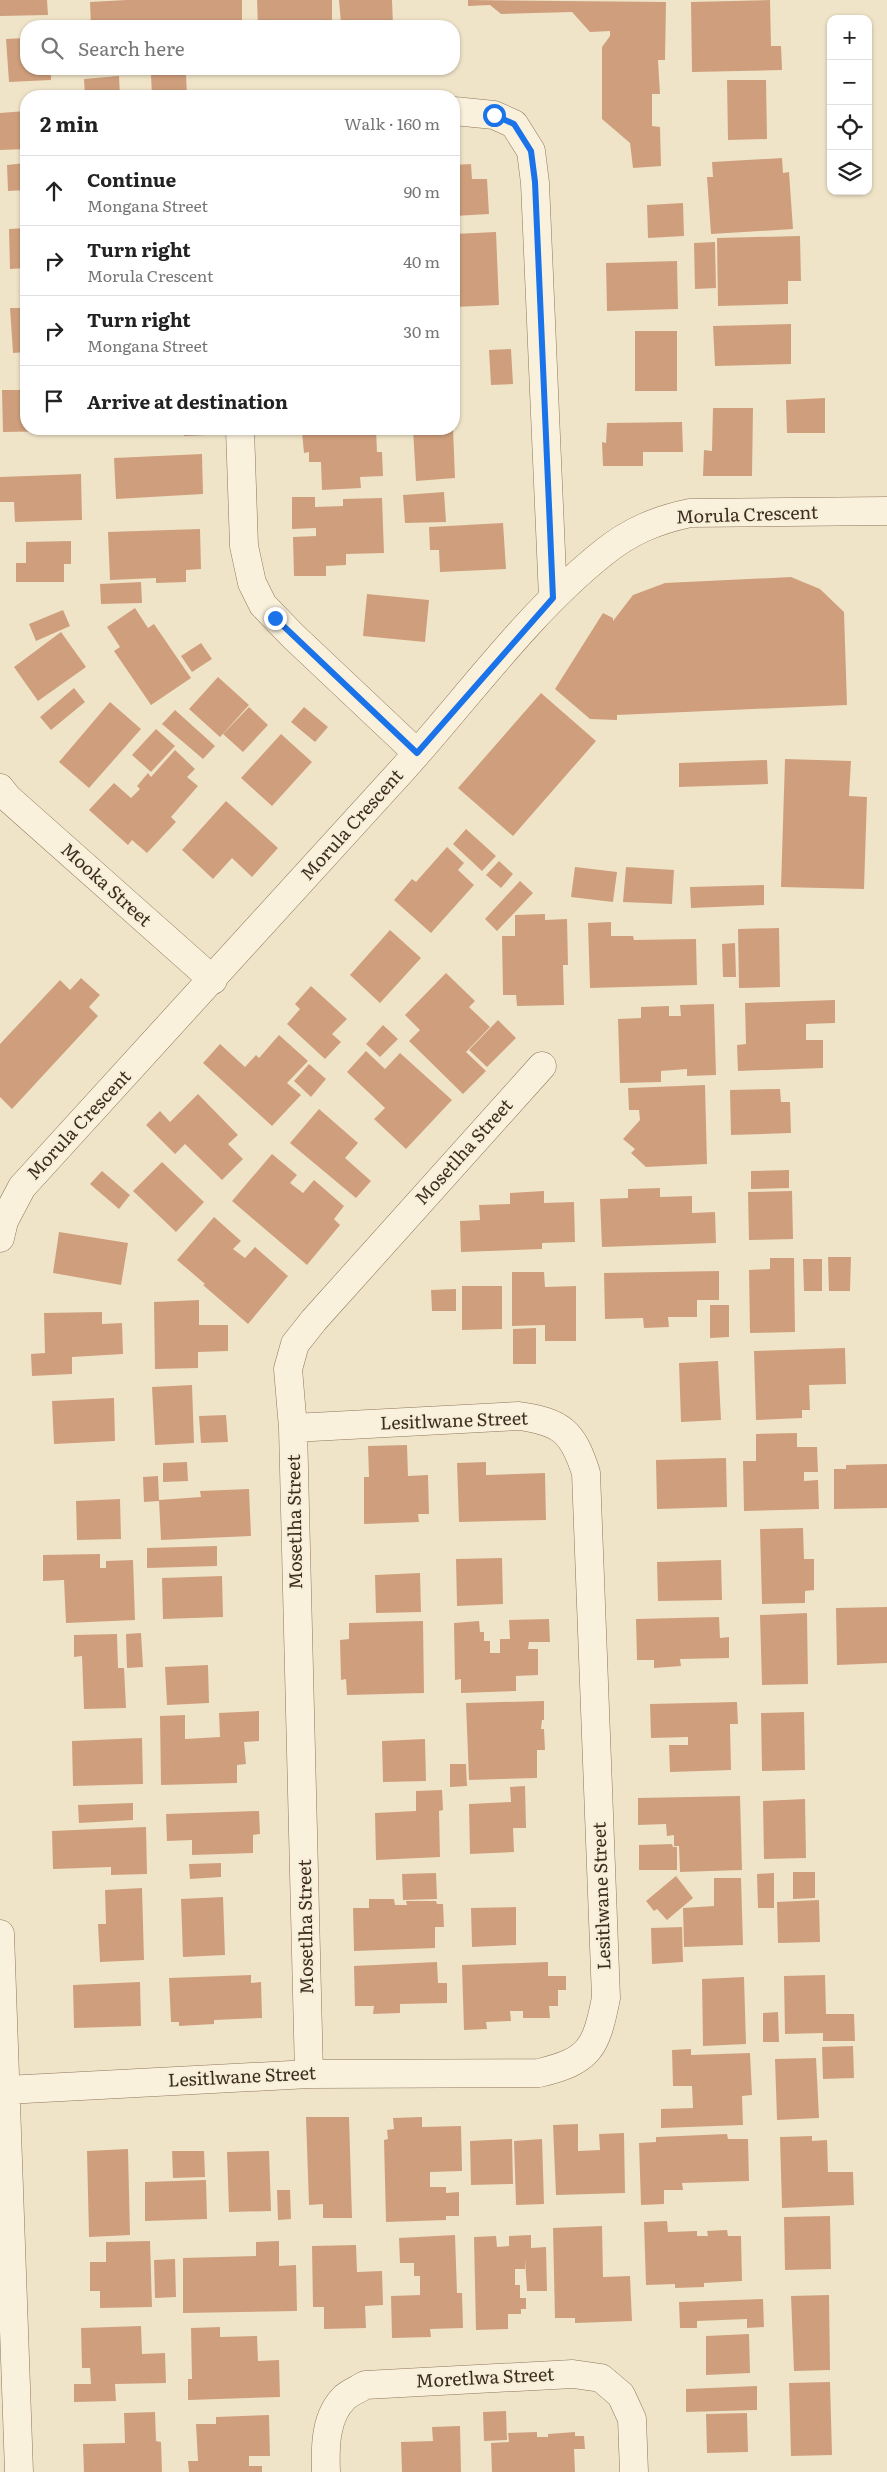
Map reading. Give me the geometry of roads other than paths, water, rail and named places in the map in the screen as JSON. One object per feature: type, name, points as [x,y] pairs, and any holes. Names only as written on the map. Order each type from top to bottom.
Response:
[{"type":"street","points":[[460,112],[494,115],[514,124],[531,151],[535,182],[553,598]]},
{"type":"street","points":[[240,435],[244,546],[252,583],[263,605],[292,636],[417,753]]},
{"type":"street","name":"Morula Crescent","points":[[0,1238],[4,1221],[22,1187],[213,980],[553,598],[604,552],[633,532],[658,520],[690,513],[887,511]]},
{"type":"street","name":"Mooka Street","points":[[0,788],[8,798],[213,980]]},
{"type":"street","name":"Mosetlha Street","points":[[309,2074],[293,1428],[288,1369],[295,1344],[314,1320],[542,1066]]},
{"type":"street","name":"Lesitlwane Street","points":[[6,2090],[309,2074],[539,2073],[568,2066],[589,2050],[601,2024],[606,1998],[586,1473],[578,1447],[565,1432],[545,1420],[519,1416],[293,1428]]},
{"type":"street","points":[[0,1934],[19,2472]]},
{"type":"street","name":"Moretlwa Street","points":[[326,2472],[325,2447],[330,2421],[345,2398],[365,2385],[574,2374],[601,2378],[621,2395],[632,2419],[634,2472]]}]
